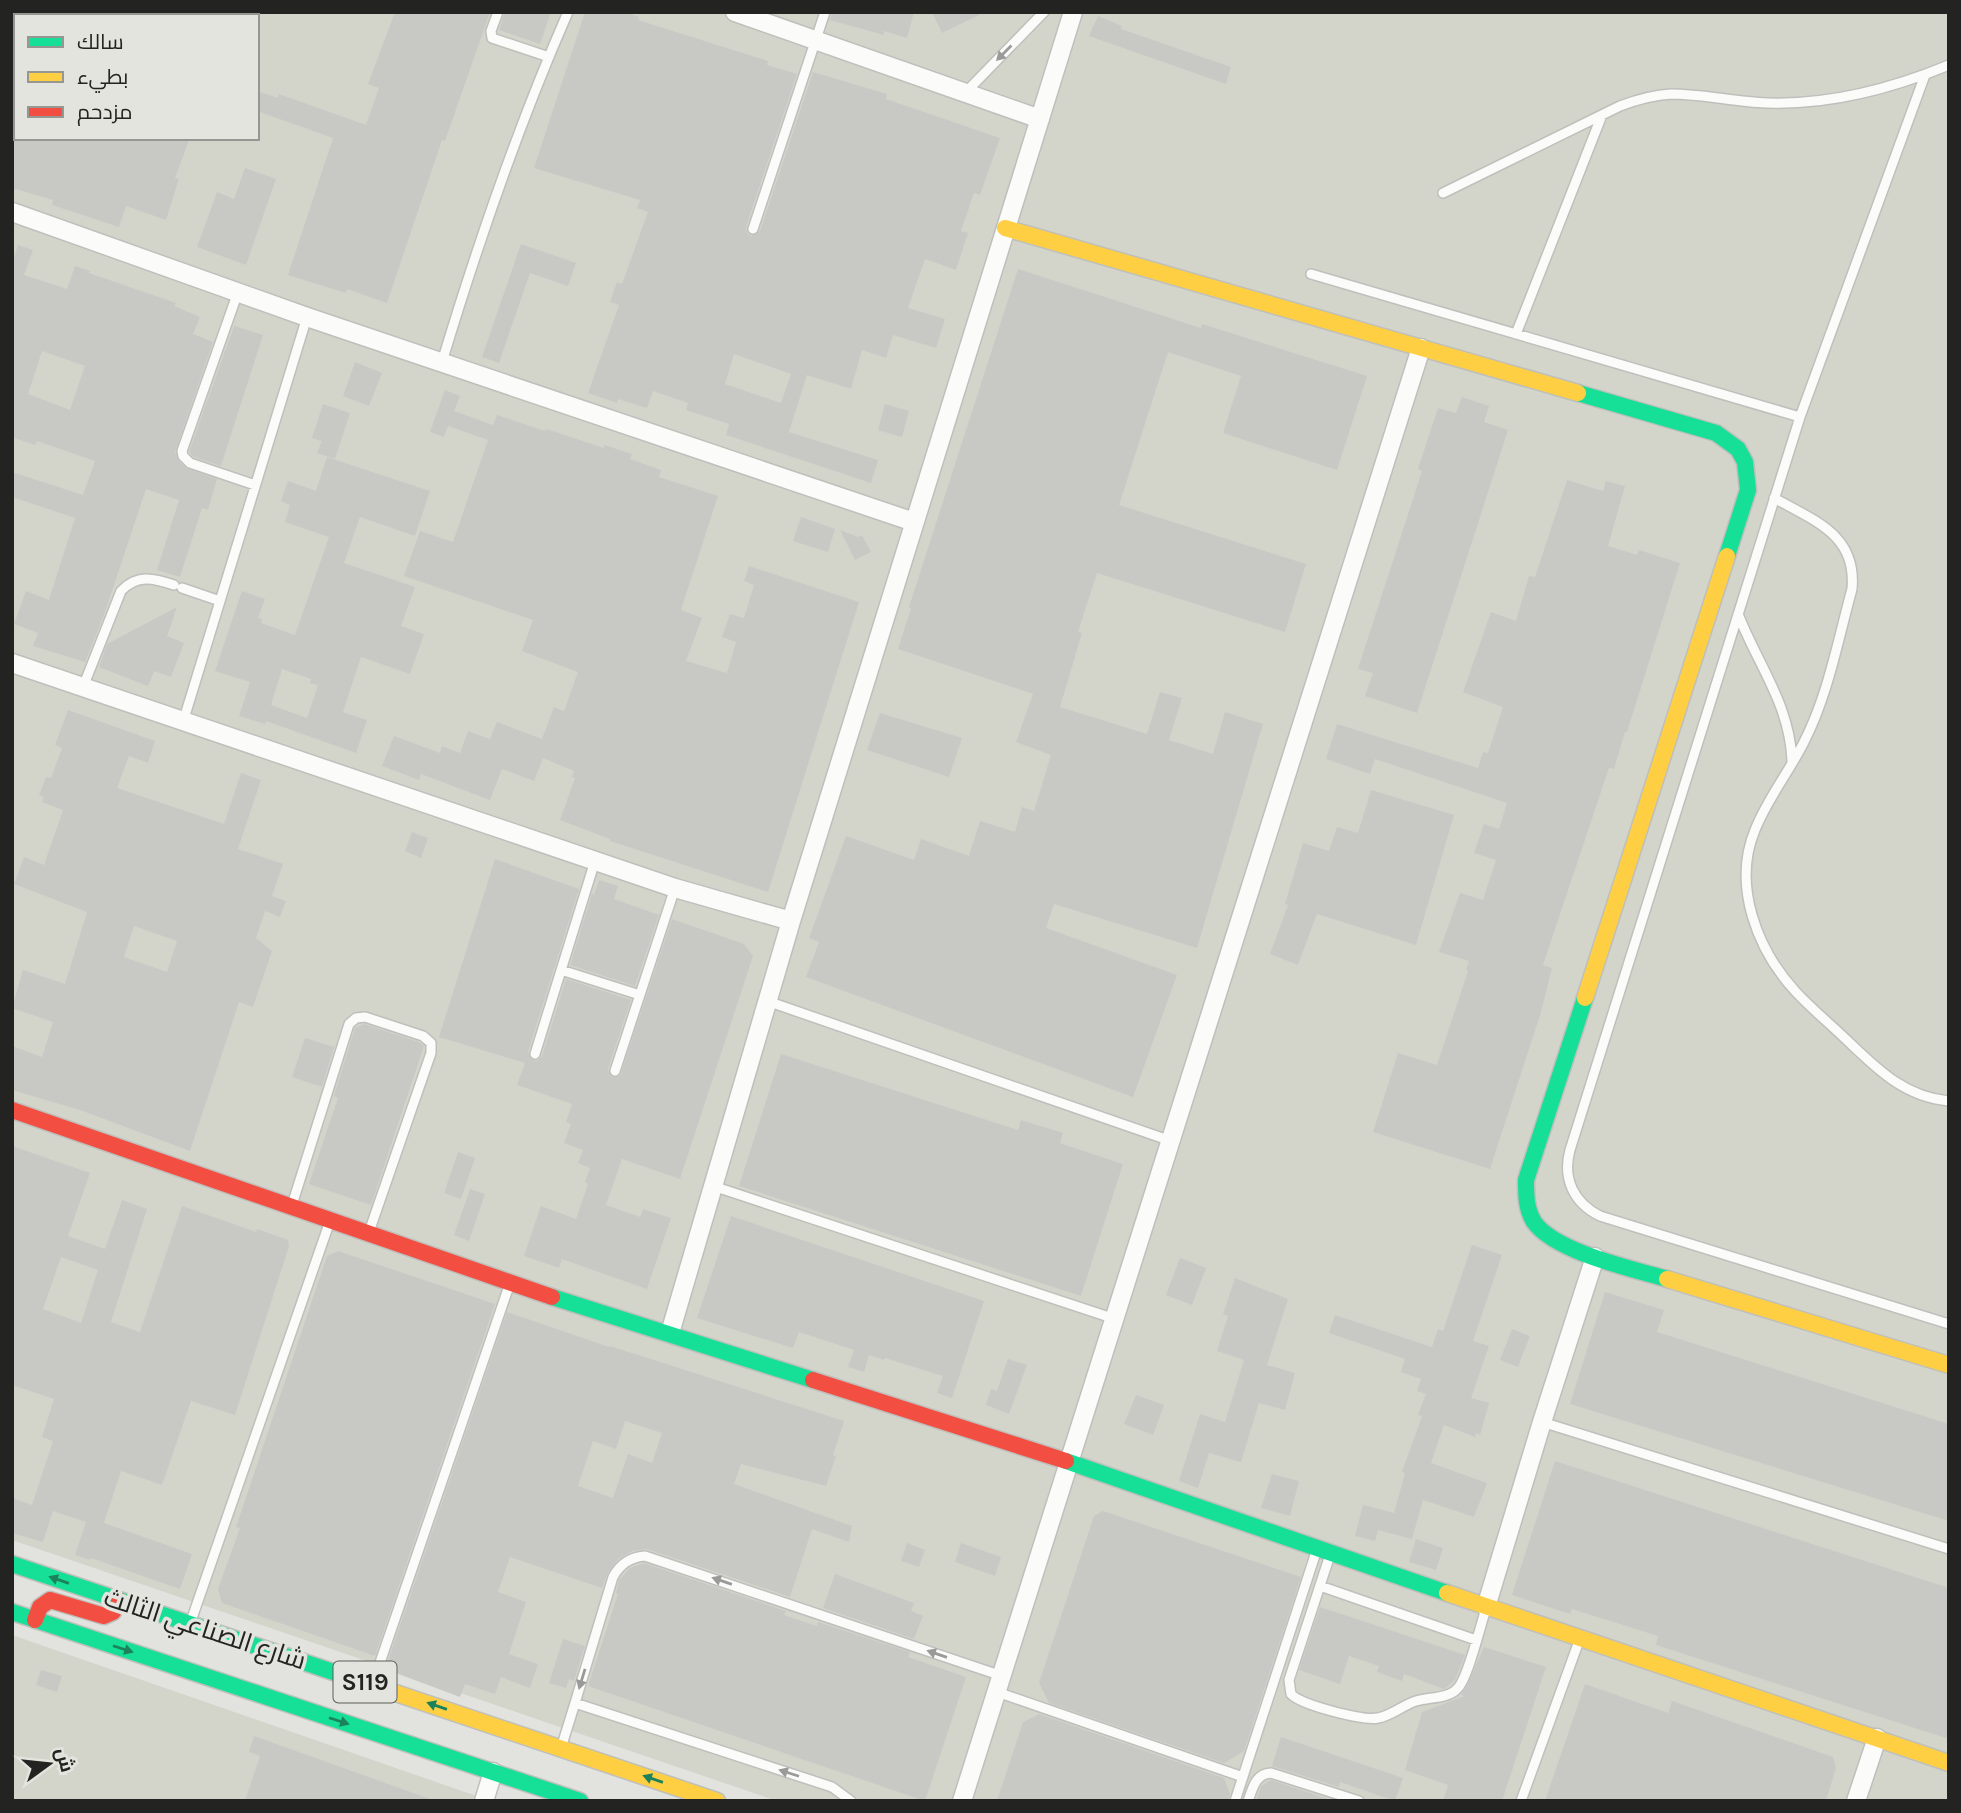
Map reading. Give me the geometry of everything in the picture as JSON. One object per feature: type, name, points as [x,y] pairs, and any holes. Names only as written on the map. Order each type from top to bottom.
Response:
[{"type":"street","points":[[735,12],[1040,119]]},
{"type":"street","points":[[670,1333],[791,921],[1073,12]]},
{"type":"street","points":[[12,212],[307,317],[914,522]]},
{"type":"street","points":[[1005,228],[1716,433],[1731,441],[1743,455],[1749,472],[1748,490],[1527,1180],[1525,1196],[1528,1211],[1535,1225],[1553,1239],[1595,1257],[1949,1365]]},
{"type":"street","points":[[962,1801],[1421,348]]},
{"type":"street","points":[[12,663],[675,888],[791,921]]},
{"type":"street","points":[[12,1110],[509,1283],[1070,1462],[1486,1607],[1949,1763]]},
{"type":"street","points":[[1486,1607],[1595,1257]]},
{"type":"street","name":"شارع الصناعي الثالث","points":[[12,1564],[717,1801]]},
{"type":"street","points":[[34,1620],[40,1607],[50,1600],[104,1616],[113,1612],[120,1601]]},
{"type":"street","name":"شارع الصناعي الثالث","points":[[12,1612],[579,1801]]},
{"type":"street","points":[[1856,1801],[1877,1738]]},
{"type":"street","points":[[484,1801],[493,1772]]},
{"type":"lane","points":[[498,12],[491,31],[492,38],[549,57]]},
{"type":"lane","points":[[442,362],[504,170],[568,12]]},
{"type":"lane","points":[[753,229],[825,12]]},
{"type":"lane","points":[[965,93],[1044,12]]},
{"type":"lane","points":[[1443,193],[1636,100],[1673,94],[1769,103],[1809,102],[1861,94],[1949,65]]},
{"type":"lane","points":[[1925,75],[1800,417],[1570,1150],[1567,1170],[1568,1180],[1584,1206],[1600,1216],[1949,1324]]},
{"type":"lane","points":[[1516,334],[1602,115]]},
{"type":"lane","points":[[1311,274],[1800,417]]},
{"type":"lane","points":[[238,292],[182,451],[190,463],[255,485]]},
{"type":"lane","points":[[183,722],[307,317]]},
{"type":"lane","points":[[1774,498],[1839,538],[1846,550],[1853,576],[1852,589],[1821,703],[1804,742],[1755,828],[1746,862],[1746,891],[1758,931],[1782,974],[1796,992],[1897,1085],[1922,1097],[1949,1101]]},
{"type":"lane","points":[[83,687],[121,591],[127,584],[153,578],[220,601]]},
{"type":"lane","points":[[1738,614],[1782,705],[1792,743],[1792,763]]},
{"type":"lane","points":[[535,1055],[595,861]]},
{"type":"lane","points":[[615,1070],[675,888]]},
{"type":"lane","points":[[561,970],[640,995]]},
{"type":"lane","points":[[767,1001],[1171,1141]]},
{"type":"lane","points":[[292,1207],[349,1024],[356,1018],[365,1017],[423,1036],[431,1043],[431,1054],[369,1233]]},
{"type":"lane","points":[[713,1186],[1115,1319]]},
{"type":"lane","points":[[190,1624],[330,1220]]},
{"type":"lane","points":[[373,1685],[509,1283]]},
{"type":"lane","points":[[1542,1422],[1949,1549]]},
{"type":"lane","points":[[1324,1551],[1320,1586],[1289,1680],[1291,1694],[1301,1702],[1370,1719],[1386,1716],[1417,1701],[1449,1695],[1460,1686],[1486,1607]]},
{"type":"lane","points":[[1236,1801],[1324,1551]]},
{"type":"lane","points":[[561,1748],[613,1577],[623,1564],[645,1556],[999,1684],[1243,1777]]},
{"type":"lane","points":[[1320,1586],[1476,1640]]},
{"type":"lane","points":[[1521,1801],[1580,1639]]},
{"type":"lane","points":[[575,1703],[832,1787],[850,1801]]},
{"type":"lane","points":[[1248,1801],[1256,1779],[1260,1775],[1270,1773],[1359,1801]]},
{"type":"shaded area","points":[[12,12],[1949,12],[1949,1801],[777,1801],[12,1540]]},
{"type":"shaded area","points":[[12,1635],[491,1801],[12,1801]]},
{"type":"building","points":[[395,12],[490,12],[445,141],[442,140],[387,303],[347,289],[346,293],[288,275],[333,138],[259,112],[259,92],[278,98],[279,94],[366,125],[379,88],[368,84]]},
{"type":"building","points":[[505,12],[551,12],[540,44],[499,30]]},
{"type":"building","points":[[585,12],[626,12],[639,17],[638,20],[768,61],[767,65],[797,74],[746,227],[751,236],[760,231],[813,72],[887,94],[886,99],[1000,138],[980,195],[974,193],[961,231],[968,233],[956,270],[925,259],[908,308],[945,319],[936,348],[893,335],[886,358],[862,350],[851,389],[807,375],[789,432],[878,460],[871,483],[726,435],[729,424],[686,410],[688,403],[653,391],[647,408],[618,399],[617,403],[588,393],[619,305],[610,302],[617,282],[622,284],[648,212],[637,208],[640,200],[534,168]],"holes":[[[734,354],[791,374],[781,403],[725,384]]]},
{"type":"building","points":[[832,12],[914,12],[907,38],[884,31],[884,35],[830,20]]},
{"type":"building","points":[[932,12],[985,12],[942,33]]},
{"type":"building","points":[[1098,16],[1122,26],[1121,29],[1231,67],[1226,84],[1089,36]]},
{"type":"building","points":[[12,138],[189,140],[175,178],[179,179],[166,220],[126,206],[119,227],[52,205],[53,200],[12,188]]},
{"type":"building","points":[[245,168],[276,179],[246,265],[197,247],[217,192],[234,199]]},
{"type":"building","points":[[521,244],[576,263],[568,286],[530,273],[499,363],[482,357]]},
{"type":"building","points":[[18,245],[33,250],[24,275],[67,289],[75,266],[176,303],[174,306],[200,317],[193,334],[213,342],[175,452],[186,468],[217,479],[208,510],[202,508],[180,577],[157,570],[179,500],[146,489],[104,615],[85,662],[33,646],[38,633],[14,624],[26,591],[49,600],[75,518],[12,497],[12,472],[83,495],[95,461],[37,441],[35,445],[12,437],[12,263]],"holes":[[[42,351],[85,366],[70,410],[28,394]]]},
{"type":"building","points":[[1018,269],[1201,328],[1202,324],[1367,376],[1337,470],[1223,433],[1241,376],[1168,352],[1119,505],[1306,564],[1285,632],[1097,573],[1078,632],[1082,633],[1060,707],[1147,734],[1160,692],[1182,698],[1169,740],[1213,754],[1225,712],[1263,724],[1197,948],[1054,904],[1046,928],[1177,975],[1133,1097],[806,977],[819,942],[809,938],[846,836],[914,860],[921,839],[969,856],[980,821],[1015,832],[1022,807],[1034,811],[1051,755],[1016,742],[1033,694],[898,649],[911,608],[909,607]]},
{"type":"building","points":[[234,326],[263,335],[221,466],[194,457],[189,452]]},
{"type":"building","points":[[355,362],[382,373],[369,406],[343,396]]},
{"type":"building","points":[[445,390],[460,396],[454,411],[493,425],[497,415],[632,454],[630,459],[661,470],[659,477],[718,496],[681,610],[702,618],[686,661],[727,673],[736,642],[722,637],[730,614],[744,618],[754,585],[744,581],[749,566],[859,602],[768,892],[610,841],[560,820],[575,778],[572,777],[574,771],[543,758],[534,781],[502,769],[490,800],[421,774],[419,780],[382,766],[394,736],[440,753],[442,746],[460,753],[468,731],[490,739],[497,722],[542,739],[554,707],[564,711],[578,672],[522,651],[533,620],[404,576],[420,531],[453,542],[488,440],[448,426],[444,437],[430,432]]},
{"type":"building","points":[[1462,397],[1489,406],[1484,422],[1508,430],[1417,713],[1365,696],[1373,673],[1358,669],[1422,471],[1418,469],[1438,408],[1456,413]]},
{"type":"building","points":[[323,404],[350,413],[335,459],[317,453],[322,441],[312,438]]},
{"type":"building","points":[[885,404],[909,411],[902,437],[878,430]]},
{"type":"building","points":[[327,457],[430,491],[415,536],[360,517],[344,563],[415,587],[401,626],[424,634],[410,674],[361,657],[343,712],[367,720],[356,753],[266,721],[265,724],[239,716],[250,682],[215,671],[242,591],[265,599],[258,618],[262,619],[261,623],[295,635],[329,537],[285,522],[290,505],[281,501],[288,481],[316,491]],"holes":[[[282,669],[311,679],[310,683],[318,685],[307,718],[271,705]]]},
{"type":"building","points":[[1567,480],[1603,491],[1606,481],[1625,486],[1608,546],[1637,555],[1639,550],[1680,563],[1627,732],[1614,769],[1609,768],[1543,965],[1552,968],[1541,1012],[1490,1169],[1373,1132],[1398,1053],[1437,1065],[1469,961],[1439,952],[1460,893],[1483,900],[1496,860],[1474,853],[1484,824],[1499,829],[1507,803],[1375,759],[1370,774],[1326,759],[1337,724],[1478,768],[1483,752],[1488,753],[1503,707],[1463,692],[1491,612],[1516,621],[1529,576],[1535,577]]},
{"type":"building","points":[[801,517],[835,529],[828,552],[793,541]]},
{"type":"building","points":[[840,530],[858,537],[862,535],[871,552],[855,560]]},
{"type":"building","points":[[177,607],[167,636],[184,643],[171,677],[154,671],[148,686],[99,667],[107,644]]},
{"type":"building","points":[[68,710],[155,741],[148,763],[129,756],[117,788],[224,824],[241,773],[261,780],[238,849],[283,864],[272,896],[286,901],[280,917],[265,911],[256,938],[272,951],[253,1007],[239,1002],[190,1151],[80,1110],[12,1090],[12,1046],[42,1057],[53,1022],[12,1008],[23,970],[65,984],[87,912],[14,884],[24,857],[44,865],[63,810],[42,802],[44,797],[39,795],[46,777],[51,778],[62,748],[55,745]],"holes":[[[134,926],[177,941],[167,972],[124,957]]]},
{"type":"building","points":[[880,713],[962,738],[949,777],[867,750]]},
{"type":"building","points":[[1371,790],[1454,815],[1416,945],[1317,914],[1298,965],[1270,954],[1288,905],[1285,904],[1303,843],[1329,851],[1337,827],[1358,833]]},
{"type":"building","points":[[412,832],[428,838],[421,858],[405,851]]},
{"type":"building","points":[[495,859],[579,889],[528,1052],[532,1060],[537,1061],[542,1056],[566,979],[631,1000],[608,1069],[612,1077],[620,1076],[672,919],[744,944],[753,956],[680,1179],[622,1159],[606,1205],[640,1217],[643,1209],[671,1218],[647,1289],[562,1259],[559,1268],[524,1256],[541,1206],[576,1219],[588,1184],[585,1182],[590,1168],[578,1163],[583,1150],[564,1143],[571,1124],[566,1122],[572,1104],[517,1085],[525,1063],[439,1037]]},
{"type":"building","points":[[599,880],[618,886],[614,899],[659,915],[635,986],[570,965],[592,894],[594,895]]},
{"type":"building","points":[[364,1024],[424,1046],[371,1205],[309,1184],[338,1098],[334,1096],[355,1028]]},
{"type":"building","points":[[305,1038],[334,1047],[322,1087],[292,1077]]},
{"type":"building","points":[[781,1054],[1018,1130],[1021,1120],[1063,1133],[1060,1143],[1123,1164],[1081,1296],[739,1186]]},
{"type":"building","points":[[12,1146],[90,1173],[68,1236],[105,1249],[122,1200],[147,1209],[111,1322],[140,1332],[182,1206],[256,1232],[257,1229],[288,1240],[289,1246],[235,1415],[191,1401],[162,1485],[121,1471],[104,1523],[192,1554],[180,1589],[75,1555],[86,1522],[53,1511],[43,1542],[12,1533],[12,1498],[32,1505],[53,1441],[42,1437],[54,1399],[12,1385]],"holes":[[[61,1257],[98,1270],[81,1323],[43,1309]]]},
{"type":"building","points":[[458,1152],[475,1158],[461,1199],[444,1193]]},
{"type":"building","points":[[470,1189],[485,1194],[469,1241],[454,1235]]},
{"type":"building","points":[[731,1216],[984,1301],[952,1398],[937,1393],[943,1376],[869,1355],[864,1372],[848,1367],[854,1350],[799,1332],[793,1348],[697,1318]]},
{"type":"building","points":[[1472,1245],[1502,1255],[1473,1341],[1489,1346],[1471,1398],[1489,1403],[1480,1435],[1476,1433],[1475,1437],[1444,1425],[1431,1463],[1487,1483],[1474,1517],[1423,1500],[1412,1539],[1378,1530],[1375,1541],[1355,1536],[1363,1505],[1394,1513],[1405,1473],[1402,1472],[1422,1416],[1418,1415],[1426,1394],[1417,1391],[1421,1379],[1401,1372],[1405,1359],[1329,1333],[1335,1315],[1432,1347],[1438,1329],[1443,1331]]},
{"type":"building","points":[[338,1251],[495,1304],[375,1656],[222,1603],[218,1589],[240,1528],[236,1527],[327,1256]]},
{"type":"building","points":[[1180,1258],[1206,1268],[1192,1305],[1166,1295]]},
{"type":"building","points":[[1235,1278],[1288,1299],[1267,1365],[1295,1373],[1285,1410],[1259,1403],[1241,1462],[1209,1453],[1198,1488],[1179,1481],[1200,1414],[1225,1422],[1244,1360],[1217,1351],[1228,1316],[1223,1314]]},
{"type":"building","points":[[1605,1292],[1664,1310],[1657,1332],[1949,1424],[1949,1521],[1570,1404]]},
{"type":"building","points":[[507,1312],[844,1421],[826,1486],[741,1464],[734,1484],[852,1526],[849,1542],[812,1529],[790,1597],[647,1549],[632,1551],[618,1559],[607,1574],[602,1588],[510,1557],[498,1592],[526,1602],[509,1654],[538,1664],[530,1688],[501,1677],[495,1694],[465,1684],[460,1697],[393,1672],[396,1664],[388,1661]],"holes":[[[625,1421],[662,1433],[652,1463],[628,1454],[613,1498],[578,1486],[593,1441],[616,1449]]]},
{"type":"building","points":[[1512,1329],[1530,1336],[1518,1367],[1500,1360]]},
{"type":"building","points":[[1008,1359],[1027,1365],[1009,1414],[986,1405],[991,1389],[997,1391]]},
{"type":"building","points":[[1136,1395],[1164,1405],[1153,1435],[1124,1424]]},
{"type":"building","points":[[1555,1461],[1949,1588],[1949,1739],[1656,1645],[1658,1636],[1572,1609],[1570,1614],[1512,1595]]},
{"type":"building","points":[[1272,1474],[1299,1481],[1290,1516],[1261,1508]]},
{"type":"building","points":[[1103,1511],[1301,1577],[1244,1751],[1224,1763],[1049,1703],[1039,1683],[1094,1516]]},
{"type":"building","points":[[1416,1539],[1443,1548],[1436,1570],[1409,1562]]},
{"type":"building","points":[[907,1543],[925,1550],[919,1567],[901,1561]]},
{"type":"building","points":[[961,1543],[1001,1557],[995,1576],[955,1562]]},
{"type":"building","points":[[644,1563],[786,1611],[784,1615],[817,1626],[818,1622],[910,1652],[908,1657],[966,1677],[925,1801],[588,1686],[618,1594],[619,1580],[630,1568]]},
{"type":"building","points":[[835,1574],[914,1603],[911,1611],[923,1616],[914,1639],[823,1608]]},
{"type":"building","points":[[1320,1607],[1465,1655],[1455,1680],[1444,1689],[1404,1674],[1402,1681],[1377,1672],[1379,1666],[1349,1656],[1340,1684],[1299,1670]]},
{"type":"building","points":[[563,1639],[585,1646],[574,1681],[569,1679],[566,1688],[549,1683]]},
{"type":"building","points":[[1484,1647],[1546,1667],[1502,1801],[1443,1801],[1448,1785],[1405,1770],[1422,1712],[1465,1696],[1461,1695]]},
{"type":"building","points":[[41,1670],[62,1676],[57,1692],[36,1685]]},
{"type":"building","points":[[1585,1684],[1668,1713],[1672,1701],[1833,1757],[1836,1768],[1826,1801],[1545,1801]]},
{"type":"building","points":[[1039,1714],[1224,1778],[1230,1794],[1228,1801],[997,1801],[1023,1722]]},
{"type":"building","points":[[254,1736],[430,1801],[245,1801],[260,1756],[249,1752]]},
{"type":"building","points":[[1281,1737],[1403,1778],[1395,1801],[1340,1782],[1339,1787],[1272,1766]]},
{"type":"building","points":[[1271,1780],[1334,1801],[1256,1801],[1261,1786]]},
{"type":"traffic: fast","points":[[1578,393],[1716,433],[1738,449],[1745,462],[1748,490],[1727,556]]},
{"type":"traffic: fast","points":[[1585,998],[1526,1180],[1529,1212],[1544,1233],[1576,1251],[1667,1279]]},
{"type":"traffic: fast","points":[[552,1297],[813,1380]]},
{"type":"traffic: fast","points":[[1066,1461],[1447,1593]]},
{"type":"traffic: fast","points":[[12,1564],[345,1676]]},
{"type":"traffic: fast","points":[[12,1612],[580,1801]]},
{"type":"traffic: slow","points":[[1005,228],[1578,393]]},
{"type":"traffic: slow","points":[[1585,998],[1727,556]]},
{"type":"traffic: slow","points":[[1667,1279],[1949,1365]]},
{"type":"traffic: slow","points":[[1447,1593],[1949,1763]]},
{"type":"traffic: slow","points":[[345,1676],[717,1801]]},
{"type":"traffic: jam","points":[[12,1110],[552,1297]]},
{"type":"traffic: jam","points":[[813,1380],[1066,1461]]},
{"type":"traffic: jam","points":[[35,1620],[40,1607],[50,1600],[104,1616],[113,1612],[120,1601]]}]
